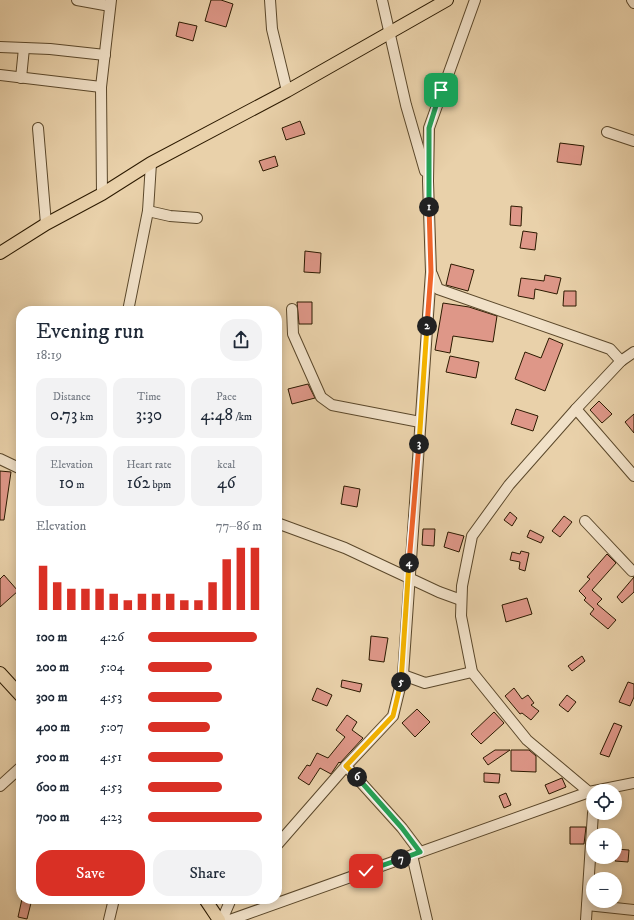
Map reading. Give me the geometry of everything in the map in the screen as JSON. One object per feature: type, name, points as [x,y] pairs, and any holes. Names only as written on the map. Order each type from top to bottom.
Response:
[{"type":"main road","points":[[0,253],[46,224],[102,194],[150,164],[287,91],[390,34],[447,0]]},
{"type":"main road","points":[[0,673],[16,691]]},
{"type":"main road","points":[[209,904],[219,920]]},
{"type":"street","points":[[77,0],[111,3],[101,87],[102,194]]},
{"type":"street","points":[[270,0],[272,29],[287,91]]},
{"type":"street","points":[[382,0],[406,105],[428,180]]},
{"type":"street","points":[[282,839],[346,766],[393,716],[403,675],[408,578],[431,272],[428,180],[429,128],[475,0]]},
{"type":"street","points":[[0,47],[50,49],[105,54]]},
{"type":"street","points":[[21,78],[24,48]]},
{"type":"street","points":[[0,75],[101,87]]},
{"type":"street","points":[[38,128],[46,224]]},
{"type":"street","points":[[607,132],[634,141]]},
{"type":"street","points":[[129,306],[148,211],[150,164]]},
{"type":"street","points":[[148,211],[170,216],[197,218]]},
{"type":"street","points":[[431,272],[438,289],[610,349],[621,361]]},
{"type":"street","points":[[292,309],[294,334],[321,397],[332,405],[420,422]]},
{"type":"street","points":[[586,791],[527,740],[472,672],[461,616],[462,586],[472,536],[509,485],[576,409],[621,361],[634,352]]},
{"type":"street","points":[[576,409],[634,476]]},
{"type":"street","points":[[0,459],[16,467]]},
{"type":"street","points":[[585,521],[633,571]]},
{"type":"street","points":[[282,525],[345,548],[408,578],[461,600]]},
{"type":"street","points":[[403,675],[425,683],[472,672]]},
{"type":"street","points":[[346,766],[397,822],[416,853],[427,920]]},
{"type":"street","points":[[0,786],[16,772]]},
{"type":"street","points":[[622,786],[634,783]]},
{"type":"street","points":[[282,901],[416,853],[586,797]]},
{"type":"street","points":[[590,872],[593,820]]},
{"type":"street","points":[[109,920],[113,904]]},
{"type":"street","points":[[222,920],[230,904]]},
{"type":"street","points":[[230,920],[274,904]]},
{"type":"street","points":[[586,920],[588,908]]},
{"type":"street","points":[[611,908],[634,910]]},
{"type":"building","points":[[211,0],[221,0],[233,4],[226,27],[205,21]]},
{"type":"building","points":[[179,22],[197,26],[193,41],[176,36]]},
{"type":"building","points":[[300,121],[305,134],[286,140],[282,128]]},
{"type":"building","points":[[560,143],[584,146],[581,165],[557,162]]},
{"type":"building","points":[[275,156],[278,166],[263,171],[259,161]]},
{"type":"building","points":[[511,206],[522,207],[521,226],[510,225]]},
{"type":"building","points":[[523,231],[537,233],[535,250],[520,248]]},
{"type":"building","points":[[305,251],[321,253],[320,273],[304,272]]},
{"type":"building","points":[[451,264],[474,270],[468,291],[446,285]]},
{"type":"building","points":[[545,275],[561,278],[557,294],[535,289],[534,299],[518,296],[521,278],[544,281]]},
{"type":"building","points":[[564,291],[576,291],[576,306],[563,306]]},
{"type":"building","points":[[297,302],[312,302],[312,324],[299,324]]},
{"type":"building","points":[[443,303],[469,307],[497,316],[493,342],[453,336],[450,353],[435,350]]},
{"type":"building","points":[[549,338],[563,344],[545,391],[515,379],[525,352],[541,358]]},
{"type":"building","points":[[450,356],[479,362],[476,378],[446,372]]},
{"type":"building","points":[[308,384],[315,398],[292,404],[288,389]]},
{"type":"building","points":[[599,401],[612,414],[602,423],[590,410]]},
{"type":"building","points":[[516,409],[538,416],[533,431],[511,424]]},
{"type":"building","points":[[634,414],[634,433],[625,422]]},
{"type":"building","points":[[0,471],[11,472],[4,520],[0,520]]},
{"type":"building","points":[[344,486],[360,489],[357,507],[341,504]]},
{"type":"building","points":[[510,512],[517,518],[512,526],[504,520]]},
{"type":"building","points":[[564,516],[572,522],[560,537],[552,531]]},
{"type":"building","points":[[423,529],[435,529],[434,546],[422,545]]},
{"type":"building","points":[[530,530],[544,537],[541,543],[527,537]]},
{"type":"building","points":[[448,532],[464,536],[459,552],[444,547]]},
{"type":"building","points":[[521,551],[529,553],[525,571],[519,569],[520,562],[510,560],[512,552],[520,554]]},
{"type":"building","points":[[607,554],[616,563],[592,590],[602,599],[597,604],[616,620],[608,629],[590,614],[594,609],[584,600],[586,598],[579,591],[590,579],[587,577]]},
{"type":"building","points":[[4,575],[16,589],[16,593],[0,607],[0,579]]},
{"type":"building","points":[[634,577],[634,592],[622,603],[617,597]]},
{"type":"building","points":[[527,598],[532,614],[506,622],[502,605]]},
{"type":"building","points":[[371,636],[388,638],[384,662],[369,660]]},
{"type":"building","points":[[582,656],[585,661],[572,671],[568,666]]},
{"type":"building","points":[[342,680],[362,684],[360,692],[341,687]]},
{"type":"building","points":[[628,682],[634,684],[634,697],[630,706],[619,702]]},
{"type":"building","points":[[317,688],[332,695],[327,706],[312,700]]},
{"type":"building","points":[[514,688],[522,699],[528,695],[534,703],[531,705],[539,711],[531,720],[522,713],[520,714],[505,696]]},
{"type":"building","points":[[567,695],[576,702],[568,712],[559,705]]},
{"type":"building","points":[[417,709],[430,722],[415,737],[402,723]]},
{"type":"building","points":[[494,712],[504,723],[481,744],[471,734]]},
{"type":"building","points":[[347,715],[357,722],[352,730],[363,738],[340,763],[339,762],[331,774],[320,768],[309,785],[298,778],[307,765],[310,766],[317,753],[328,758],[345,737],[336,730]]},
{"type":"building","points":[[614,723],[622,726],[609,757],[600,754]]},
{"type":"building","points":[[495,750],[510,750],[488,765],[483,758]]},
{"type":"building","points":[[511,750],[529,750],[536,756],[536,772],[511,771]]},
{"type":"building","points":[[484,773],[500,774],[499,783],[484,782]]},
{"type":"building","points":[[562,778],[566,787],[549,794],[545,785]]},
{"type":"building","points":[[506,793],[511,805],[504,808],[499,796]]},
{"type":"building","points":[[570,827],[586,827],[584,844],[570,844]]},
{"type":"building","points":[[622,850],[629,850],[628,862],[622,862]]},
{"type":"building","points":[[21,904],[31,904],[27,919],[18,917]]},
{"type":"route","points":[[366,871],[420,852],[402,828],[346,766],[393,716],[403,675],[408,578],[431,272],[428,180],[429,128],[441,90]]}]
